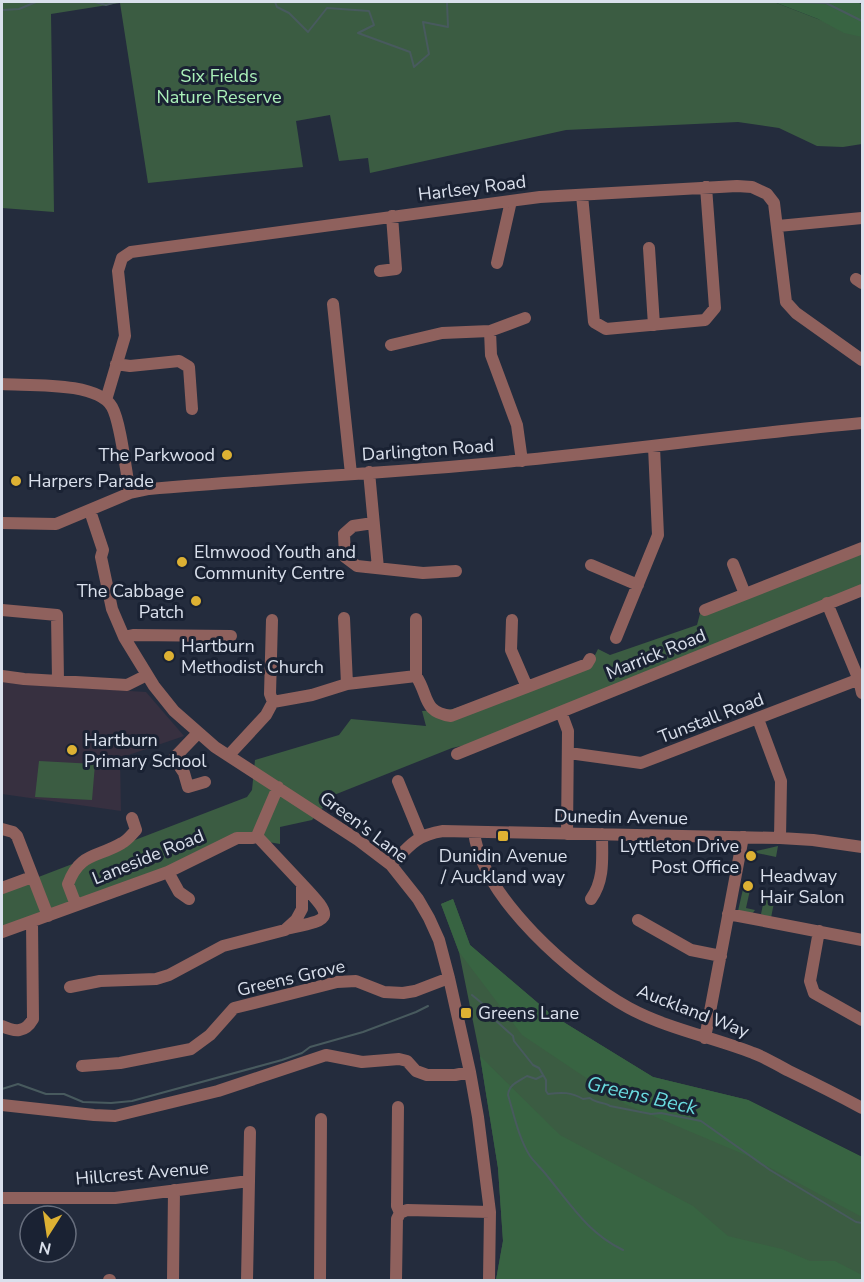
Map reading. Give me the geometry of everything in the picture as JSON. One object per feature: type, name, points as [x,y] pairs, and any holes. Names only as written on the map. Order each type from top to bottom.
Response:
[{"type":"street","name":"Harlsey Road","points":[[106,400],[125,336],[118,271],[122,258],[131,252],[511,201],[706,187],[752,187],[767,194],[774,203],[786,302],[796,313],[862,360]]},
{"type":"street","points":[[582,195],[594,321],[606,329],[705,320],[715,308],[706,187]]},
{"type":"street","points":[[497,263],[511,201]]},
{"type":"street","points":[[380,272],[396,269],[392,216]]},
{"type":"street","points":[[778,226],[862,218]]},
{"type":"street","points":[[649,248],[654,325]]},
{"type":"street","points":[[333,304],[351,474]]},
{"type":"street","points":[[391,345],[442,333],[490,331],[525,318]]},
{"type":"street","points":[[490,331],[491,355],[517,424],[522,460]]},
{"type":"street","points":[[116,364],[130,366],[180,361],[189,367],[192,409]]},
{"type":"street","points":[[2,384],[77,389],[98,395],[106,400],[112,407],[116,420],[130,493]]},
{"type":"street","name":"Darlington Road","points":[[2,523],[56,524],[130,493],[171,487],[522,460],[654,447],[769,431],[862,423]]},
{"type":"street","points":[[616,638],[658,535],[654,447]]},
{"type":"street","points":[[369,472],[378,568]]},
{"type":"street","name":"Green's Lane","points":[[84,513],[103,550],[102,557],[112,609],[124,638],[147,675],[174,711],[198,733],[358,840],[390,865],[418,899],[429,918],[439,940],[470,1072],[490,1212],[487,1276]]},
{"type":"street","points":[[373,523],[353,526],[344,534],[345,557],[357,566],[423,573],[456,571]]},
{"type":"street","points":[[713,611],[745,594],[862,548]]},
{"type":"street","points":[[733,564],[745,594]]},
{"type":"street","points":[[591,565],[638,585]]},
{"type":"street","name":"Marrick Road","points":[[460,751],[862,590]]},
{"type":"street","points":[[827,603],[861,679],[862,693]]},
{"type":"street","points":[[2,610],[57,615],[58,681]]},
{"type":"street","points":[[344,618],[347,684]]},
{"type":"street","points":[[416,619],[416,676],[428,705],[439,715],[451,716],[587,664],[590,659]]},
{"type":"street","points":[[229,755],[266,715],[273,702],[270,694],[272,620]]},
{"type":"street","points":[[512,620],[511,650],[527,687]]},
{"type":"street","points":[[124,638],[134,635],[231,636]]},
{"type":"street","points":[[2,676],[127,685],[147,675]]},
{"type":"street","points":[[273,702],[312,695],[347,684],[416,676]]},
{"type":"street","name":"Tunstall Road","points":[[569,753],[641,763],[861,679]]},
{"type":"street","points":[[561,712],[568,731],[567,834]]},
{"type":"street","points":[[758,719],[781,780],[780,838]]},
{"type":"street","points":[[198,733],[170,754],[184,773],[188,787],[205,782]]},
{"type":"street","points":[[398,781],[421,837]]},
{"type":"street","points":[[70,987],[100,981],[156,979],[224,946],[317,922],[323,918],[324,907],[257,836],[278,787]]},
{"type":"street","points":[[76,905],[68,884],[78,865],[124,842],[137,827]]},
{"type":"street","points":[[2,829],[13,832],[17,836],[48,916]]},
{"type":"street","name":"Dunedin Avenue","points":[[390,865],[406,847],[421,837],[443,831],[780,838],[862,847]]},
{"type":"street","name":"Auckland Way","points":[[474,832],[476,846],[493,882],[528,927],[557,957],[593,985],[629,1008],[705,1038],[754,1053],[862,1108]]},
{"type":"street","points":[[591,899],[599,888],[602,876],[602,834]]},
{"type":"street","name":"Laneside Road","points":[[2,932],[168,872],[237,838],[257,836]]},
{"type":"street","points":[[705,1038],[742,837]]},
{"type":"street","points":[[168,872],[179,892],[189,899]]},
{"type":"street","points":[[2,888],[33,877]]},
{"type":"street","points":[[285,930],[296,920],[302,909],[302,884]]},
{"type":"street","points":[[728,914],[862,940]]},
{"type":"street","points":[[638,920],[691,950],[720,956]]},
{"type":"street","points":[[2,1026],[10,1030],[21,1031],[29,1026],[33,1019],[32,922]]},
{"type":"street","points":[[819,931],[810,981],[814,993],[862,1020]]},
{"type":"street","name":"Greens Grove","points":[[88,1062],[120,1063],[191,1048],[210,1035],[234,1008],[243,1009],[344,981],[356,981],[384,992],[403,993],[415,991],[449,978]]},
{"type":"street","points":[[350,1060],[354,1047]]},
{"type":"street","points":[[2,1104],[115,1116],[193,1103],[218,1091],[318,1057],[334,1055],[362,1062],[399,1059],[407,1061],[416,1071],[427,1075],[455,1075],[470,1072]]},
{"type":"street","points":[[398,1107],[397,1206],[400,1213]]},
{"type":"street","points":[[320,1281],[325,1209],[321,1119]]},
{"type":"street","points":[[247,1281],[250,1132]]},
{"type":"street","name":"Hillcrest Avenue","points":[[2,1198],[112,1198],[249,1181]]},
{"type":"street","points":[[173,1281],[174,1190]]},
{"type":"street","points":[[396,1281],[397,1219],[400,1213],[407,1210],[490,1212]]},
{"type":"shaded area","name":"Hartburn Primary School","points":[[2,681],[17,684],[146,692],[184,736],[120,758],[121,811],[2,794]]},
{"type":"green space","name":"Six Fields Nature Reserve","points":[[2,2],[774,2],[862,36],[862,144],[843,147],[817,146],[779,128],[738,122],[566,130],[370,173],[368,158],[339,161],[330,115],[296,121],[303,167],[148,183],[120,3],[51,14],[54,212],[2,208]]},
{"type":"green space","points":[[774,2],[858,2],[862,5],[862,37],[844,33],[818,19]]},
{"type":"green space","points":[[862,546],[862,595],[470,744],[452,748],[334,795],[312,820],[280,827],[280,844],[245,838],[2,929],[2,891],[247,797],[252,790],[255,760],[339,735],[351,719],[426,726],[422,711],[453,709],[592,661],[598,649],[610,655],[697,625],[701,610]]},
{"type":"green space","points":[[39,761],[95,764],[92,800],[35,797]]},
{"type":"green space","points":[[778,846],[776,857],[752,852]]},
{"type":"green space","points":[[743,889],[750,890],[746,908],[755,910],[752,914],[738,911]]},
{"type":"green space","points":[[765,895],[775,897],[771,918],[761,914]]},
{"type":"green space","points":[[453,899],[470,945],[552,1015],[653,1077],[748,1100],[862,1157],[862,1280],[496,1280],[503,1241],[498,1168],[480,1056],[459,952],[441,904]]},
{"type":"green space","points":[[453,899],[470,945],[552,1015],[653,1077],[748,1100],[862,1157],[862,1217],[750,1157],[625,1104],[522,1035],[459,952],[441,904]]},
{"type":"green space","points":[[480,1056],[560,1135],[693,1206],[728,1236],[782,1249],[810,1261],[835,1261],[862,1275],[862,1280],[496,1280],[503,1241],[498,1168]]},
{"type":"waterway","points":[[2,10],[19,9],[36,2]]},
{"type":"waterway","points":[[95,2],[106,5],[116,2]]},
{"type":"waterway","points":[[275,2],[277,7],[289,13],[308,32],[327,8],[369,11],[374,25],[358,33],[410,52],[414,67],[429,54],[423,22],[448,27],[447,2]]},
{"type":"waterway","points":[[798,2],[826,3],[862,21]]},
{"type":"waterway","name":"Greens Beck","points":[[472,995],[489,1009],[494,1019],[513,1036],[514,1041],[533,1065],[539,1068],[546,1080],[548,1094],[570,1094],[583,1099],[590,1098],[610,1106],[701,1121],[770,1170],[856,1222],[862,1223]]},
{"type":"waterway","name":"Greens Beck","points":[[2,1089],[18,1084],[46,1094],[64,1094],[83,1102],[132,1101],[282,1060],[302,1053],[310,1047],[363,1032],[428,1006]]},
{"type":"waterway","points":[[542,1076],[536,1079],[527,1076],[514,1084],[508,1095],[526,1149],[581,1218],[600,1236],[623,1250]]},
{"type":"place","name":"The Parkwood","points":[[227,455]]},
{"type":"place","name":"Harpers Parade","points":[[16,481]]},
{"type":"place","name":"Elmwood Youth and Community Centre","points":[[182,562]]},
{"type":"place","name":"The Cabbage Patch","points":[[196,601]]},
{"type":"place","name":"Hartburn Methodist Church","points":[[169,656]]},
{"type":"place","name":"Hartburn Primary School","points":[[72,750]]},
{"type":"place","name":"Dunidin Avenue / Auckland way","points":[[503,836]]},
{"type":"place","name":"Lyttleton Drive Post Office","points":[[751,856]]},
{"type":"place","name":"Headway Hair Salon","points":[[748,886]]},
{"type":"place","name":"Greens Lane","points":[[466,1013]]}]
